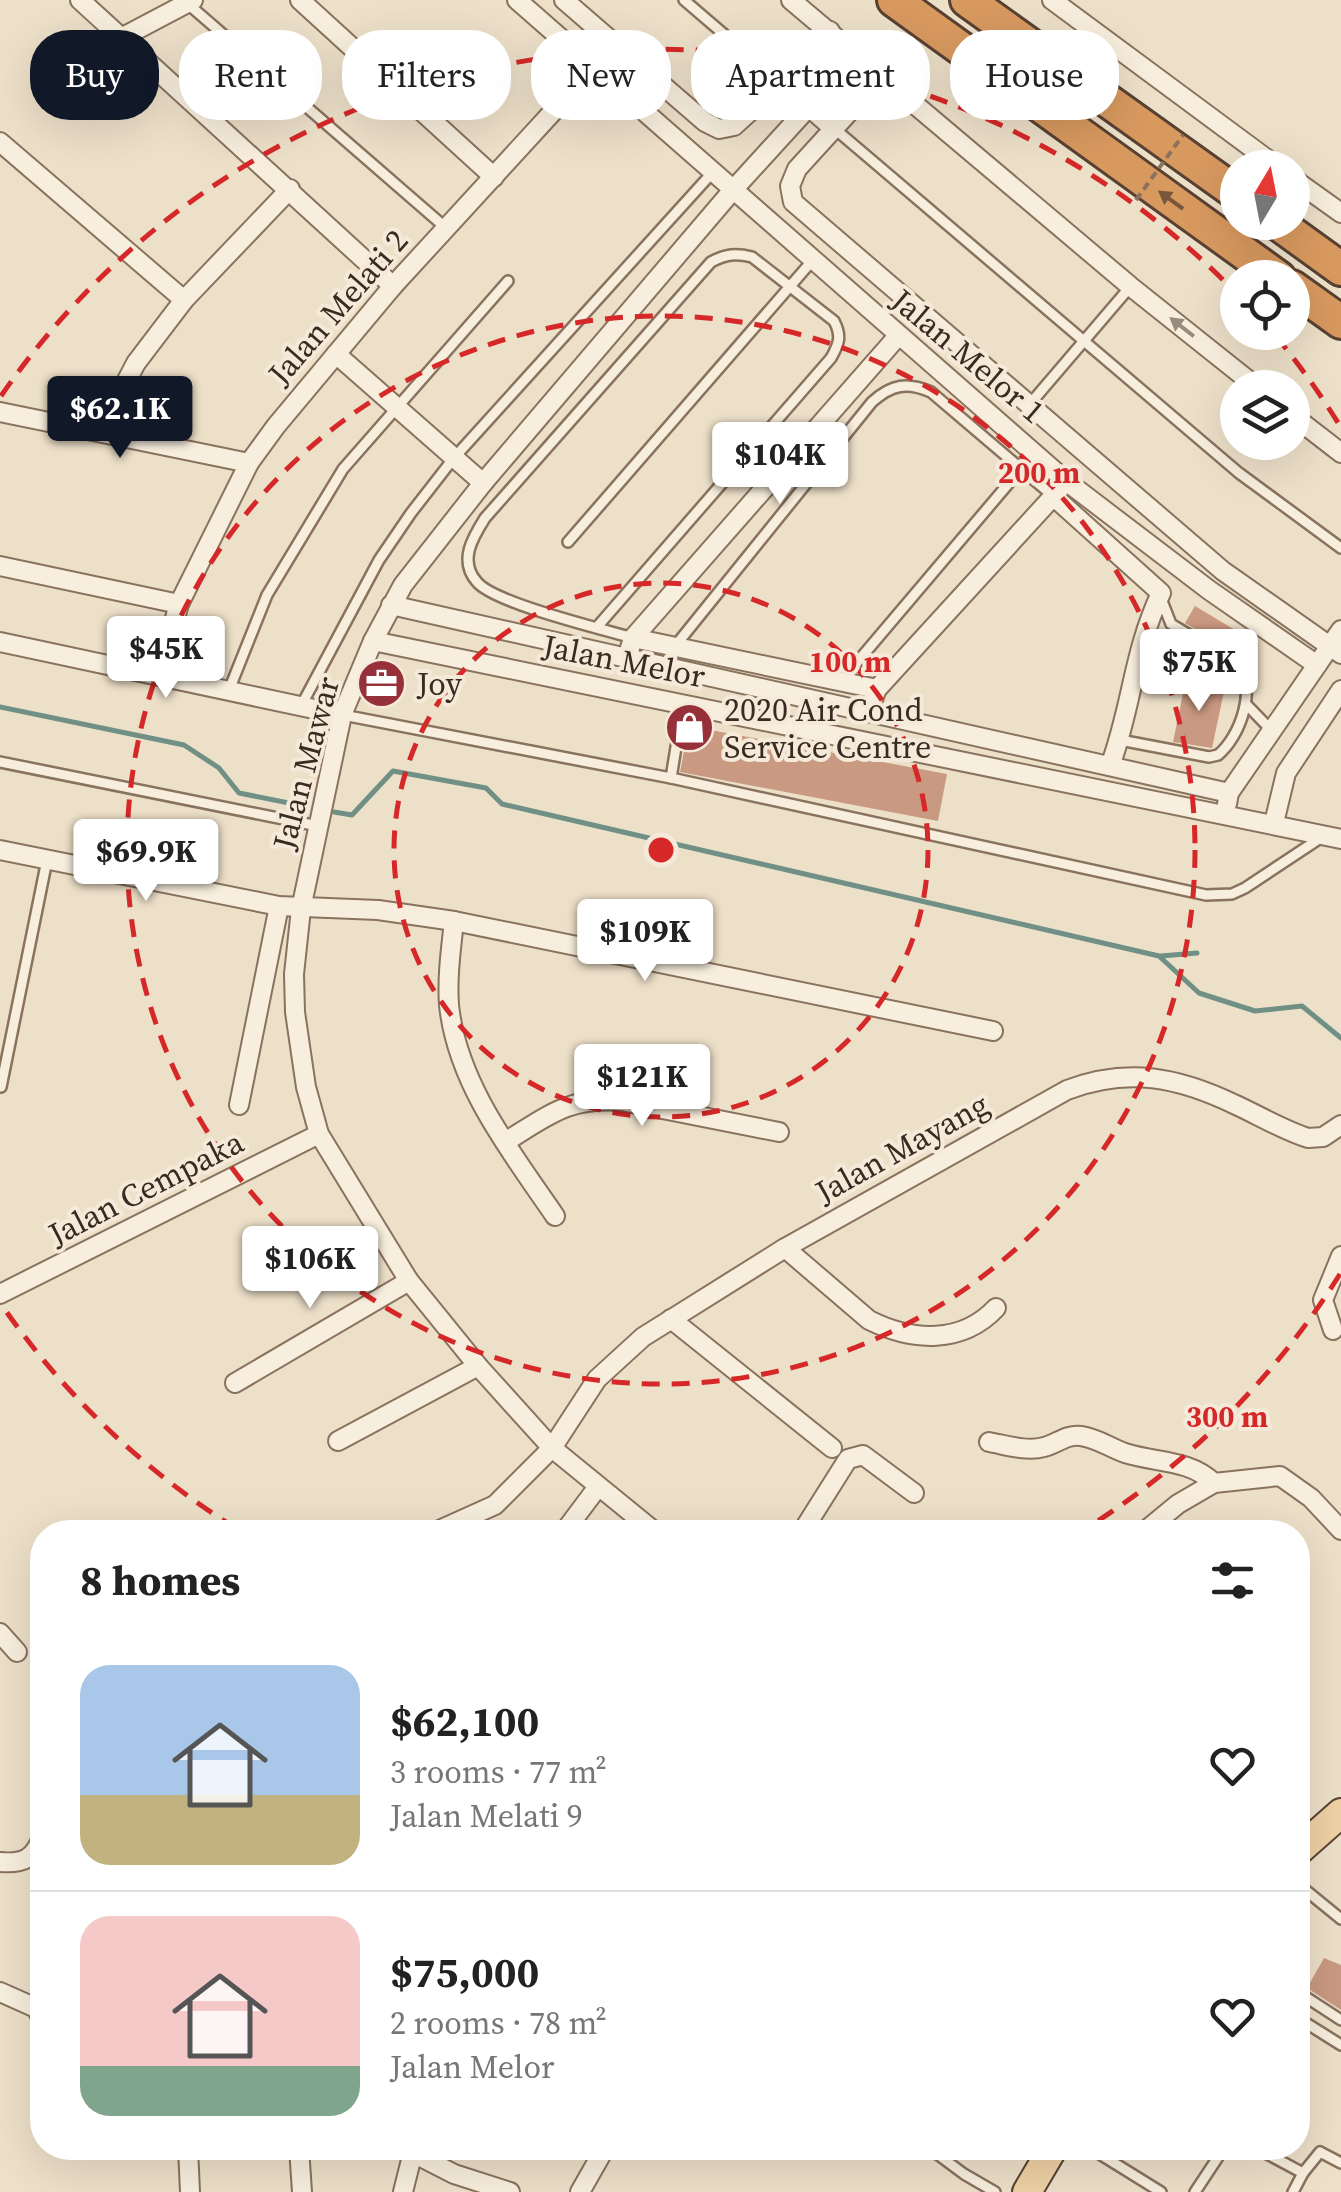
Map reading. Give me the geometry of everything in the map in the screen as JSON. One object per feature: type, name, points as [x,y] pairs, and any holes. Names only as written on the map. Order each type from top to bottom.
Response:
[{"type":"highway","points":[[894,0],[1254,260]]},
{"type":"highway","points":[[967,0],[1220,181]]},
{"type":"highway","points":[[1301,240],[1341,269]]},
{"type":"highway","points":[[1310,300],[1341,322]]},
{"type":"main road","points":[[1310,1841],[1341,1812]]},
{"type":"main road","points":[[1027,2192],[1046,2160]]},
{"type":"street","points":[[80,0],[112,30]]},
{"type":"street","points":[[300,0],[494,177]]},
{"type":"street","name":"Jalan Melor 1","points":[[516,0],[550,30]]},
{"type":"street","points":[[564,0],[598,30]]},
{"type":"street","points":[[791,0],[829,30]]},
{"type":"street","points":[[1052,0],[1254,150]]},
{"type":"street","points":[[136,30],[190,1]]},
{"type":"street","points":[[159,72],[394,286]]},
{"type":"street","points":[[671,93],[691,111]]},
{"type":"street","points":[[930,119],[1235,370]]},
{"type":"street","name":"Jalan Melati 2","points":[[159,675],[179,604],[250,463],[394,286],[546,120]]},
{"type":"street","name":"Jalan Melor 1","points":[[652,120],[1009,429],[1060,489],[1317,665]]},
{"type":"street","points":[[702,120],[719,128],[734,126],[741,120]]},
{"type":"street","name":"Jalan Mawar","points":[[639,1520],[552,1448],[478,1366],[409,1281],[319,1134],[298,1046],[294,974],[301,908],[342,715],[373,640],[403,585],[482,482],[795,120]]},
{"type":"street","points":[[824,120],[833,128]]},
{"type":"street","points":[[840,120],[797,169],[790,186],[793,202],[1223,570],[1337,643],[1317,665],[1229,793],[1225,814]]},
{"type":"street","points":[[0,142],[184,300]]},
{"type":"street","points":[[100,432],[136,363],[184,300],[290,190]]},
{"type":"street","points":[[1310,191],[1341,214]]},
{"type":"street","points":[[836,282],[856,257]]},
{"type":"street","points":[[627,658],[633,638],[898,336]]},
{"type":"street","points":[[336,354],[482,482]]},
{"type":"street","points":[[1009,429],[1028,406]]},
{"type":"street","points":[[0,412],[250,463]]},
{"type":"street","points":[[1310,429],[1341,453]]},
{"type":"street","points":[[868,712],[877,688],[1060,489],[1161,593],[1138,652],[1120,740],[1110,766]]},
{"type":"street","points":[[0,566],[179,604]]},
{"type":"street","name":"Jalan Melor","points":[[391,605],[1229,793]]},
{"type":"street","points":[[633,638],[877,688]]},
{"type":"street","name":"Jalan Melor","points":[[373,640],[1333,837]]},
{"type":"street","points":[[0,642],[342,715]]},
{"type":"street","points":[[682,704],[688,672]]},
{"type":"street","points":[[1274,824],[1286,773],[1341,690]]},
{"type":"street","points":[[967,761],[972,735]]},
{"type":"street","points":[[0,850],[279,906],[378,910],[454,921],[993,1031]]},
{"type":"street","points":[[240,1105],[279,906]]},
{"type":"street","points":[[454,921],[449,962],[450,1006],[458,1046],[476,1091],[505,1142],[556,1216]]},
{"type":"street","points":[[268,969],[294,974]]},
{"type":"street","name":"Jalan Mayang","points":[[460,1520],[494,1504],[552,1448],[597,1379],[619,1356],[785,1248],[1068,1090],[1099,1078],[1134,1076],[1200,1090],[1308,1138],[1323,1137],[1341,1125]]},
{"type":"street","points":[[505,1142],[560,1108],[598,1099],[779,1132]]},
{"type":"street","name":"Jalan Cempaka","points":[[0,1294],[319,1134]]},
{"type":"street","points":[[785,1248],[869,1320],[884,1328],[936,1336],[962,1334],[981,1324],[996,1308]]},
{"type":"street","points":[[1333,1330],[1322,1300],[1341,1256]]},
{"type":"street","points":[[234,1382],[409,1281]]},
{"type":"street","points":[[671,1320],[832,1448]]},
{"type":"street","points":[[338,1441],[478,1366]]},
{"type":"street","points":[[989,1442],[1028,1449],[1078,1435],[1141,1458],[1190,1466],[1214,1482]]},
{"type":"street","points":[[810,1520],[848,1459],[863,1454],[914,1492]]},
{"type":"street","points":[[1159,1520],[1214,1482],[1280,1476],[1312,1498],[1341,1530]]},
{"type":"street","points":[[573,1520],[598,1488]]},
{"type":"street","points":[[0,1633],[16,1652]]},
{"type":"street","points":[[0,1862],[24,1862],[30,1858]]},
{"type":"street","points":[[0,1992],[30,2005]]},
{"type":"street","points":[[189,2160],[190,2192]]},
{"type":"street","points":[[300,2160],[302,2192]]},
{"type":"street","points":[[403,2192],[411,2160]]},
{"type":"street","points":[[431,2160],[454,2174],[510,2192]]},
{"type":"street","points":[[580,2192],[599,2160]]},
{"type":"lane","points":[[684,0],[719,30]]},
{"type":"lane","points":[[190,1],[446,228]]},
{"type":"lane","points":[[833,128],[1238,473],[1341,548]]},
{"type":"lane","points":[[301,706],[379,560],[410,513],[453,459],[712,173]]},
{"type":"lane","points":[[597,628],[831,358],[840,333],[834,321],[752,257],[738,254],[711,262],[486,518],[468,549],[468,566],[477,583],[495,595],[597,628],[633,638]]},
{"type":"lane","points":[[568,542],[812,262]]},
{"type":"lane","points":[[229,690],[267,596],[344,469],[394,407],[508,281]]},
{"type":"lane","points":[[1028,406],[1130,286]]},
{"type":"lane","points":[[674,647],[884,392],[898,385],[914,385],[930,392],[1020,470],[1060,489]]},
{"type":"lane","points":[[842,680],[1020,470]]},
{"type":"lane","points":[[1120,740],[1218,756],[1233,738],[1246,704],[1244,672],[1238,663],[1171,624],[1161,593]]},
{"type":"lane","points":[[671,778],[682,704]]},
{"type":"lane","points":[[1246,704],[1272,731]]},
{"type":"lane","points":[[342,715],[671,778],[1206,895],[1232,894],[1333,837]]},
{"type":"lane","points":[[0,762],[318,826]]},
{"type":"lane","points":[[0,1087],[47,860]]},
{"type":"lane","points":[[1310,1894],[1341,1919]]},
{"type":"lane","points":[[1310,2000],[1341,2020]]},
{"type":"lane","points":[[1310,2026],[1341,2045]]},
{"type":"lane","points":[[1293,2192],[1320,2152],[1341,2163]]},
{"type":"lane","points":[[945,2160],[995,2192]]},
{"type":"lane","points":[[1109,2160],[1161,2192]]},
{"type":"lane","points":[[1195,2192],[1216,2160]]},
{"type":"lane","points":[[1279,2160],[1304,2173]]},
{"type":"path","points":[[1136,200],[1183,135]]},
{"type":"building","points":[[1195,606],[1245,636],[1235,652],[1185,623]]},
{"type":"building","points":[[1186,679],[1225,687],[1212,748],[1173,742]]},
{"type":"building","points":[[689,726],[947,774],[938,821],[680,772]]},
{"type":"building","points":[[1324,1958],[1341,1965],[1341,2010],[1310,1990]]},
{"type":"waterway","points":[[0,707],[184,745],[219,768],[239,793],[304,806]]},
{"type":"waterway","points":[[334,812],[352,815],[393,771],[486,788],[502,804],[1159,956],[1199,993],[1255,1011],[1302,1006],[1341,1038]]},
{"type":"waterway","points":[[1161,956],[1197,953]]},
{"type":"place","name":"Joy","points":[[382,684]]},
{"type":"place","name":"2020 Air Cond Service Centre","points":[[689,728]]}]
